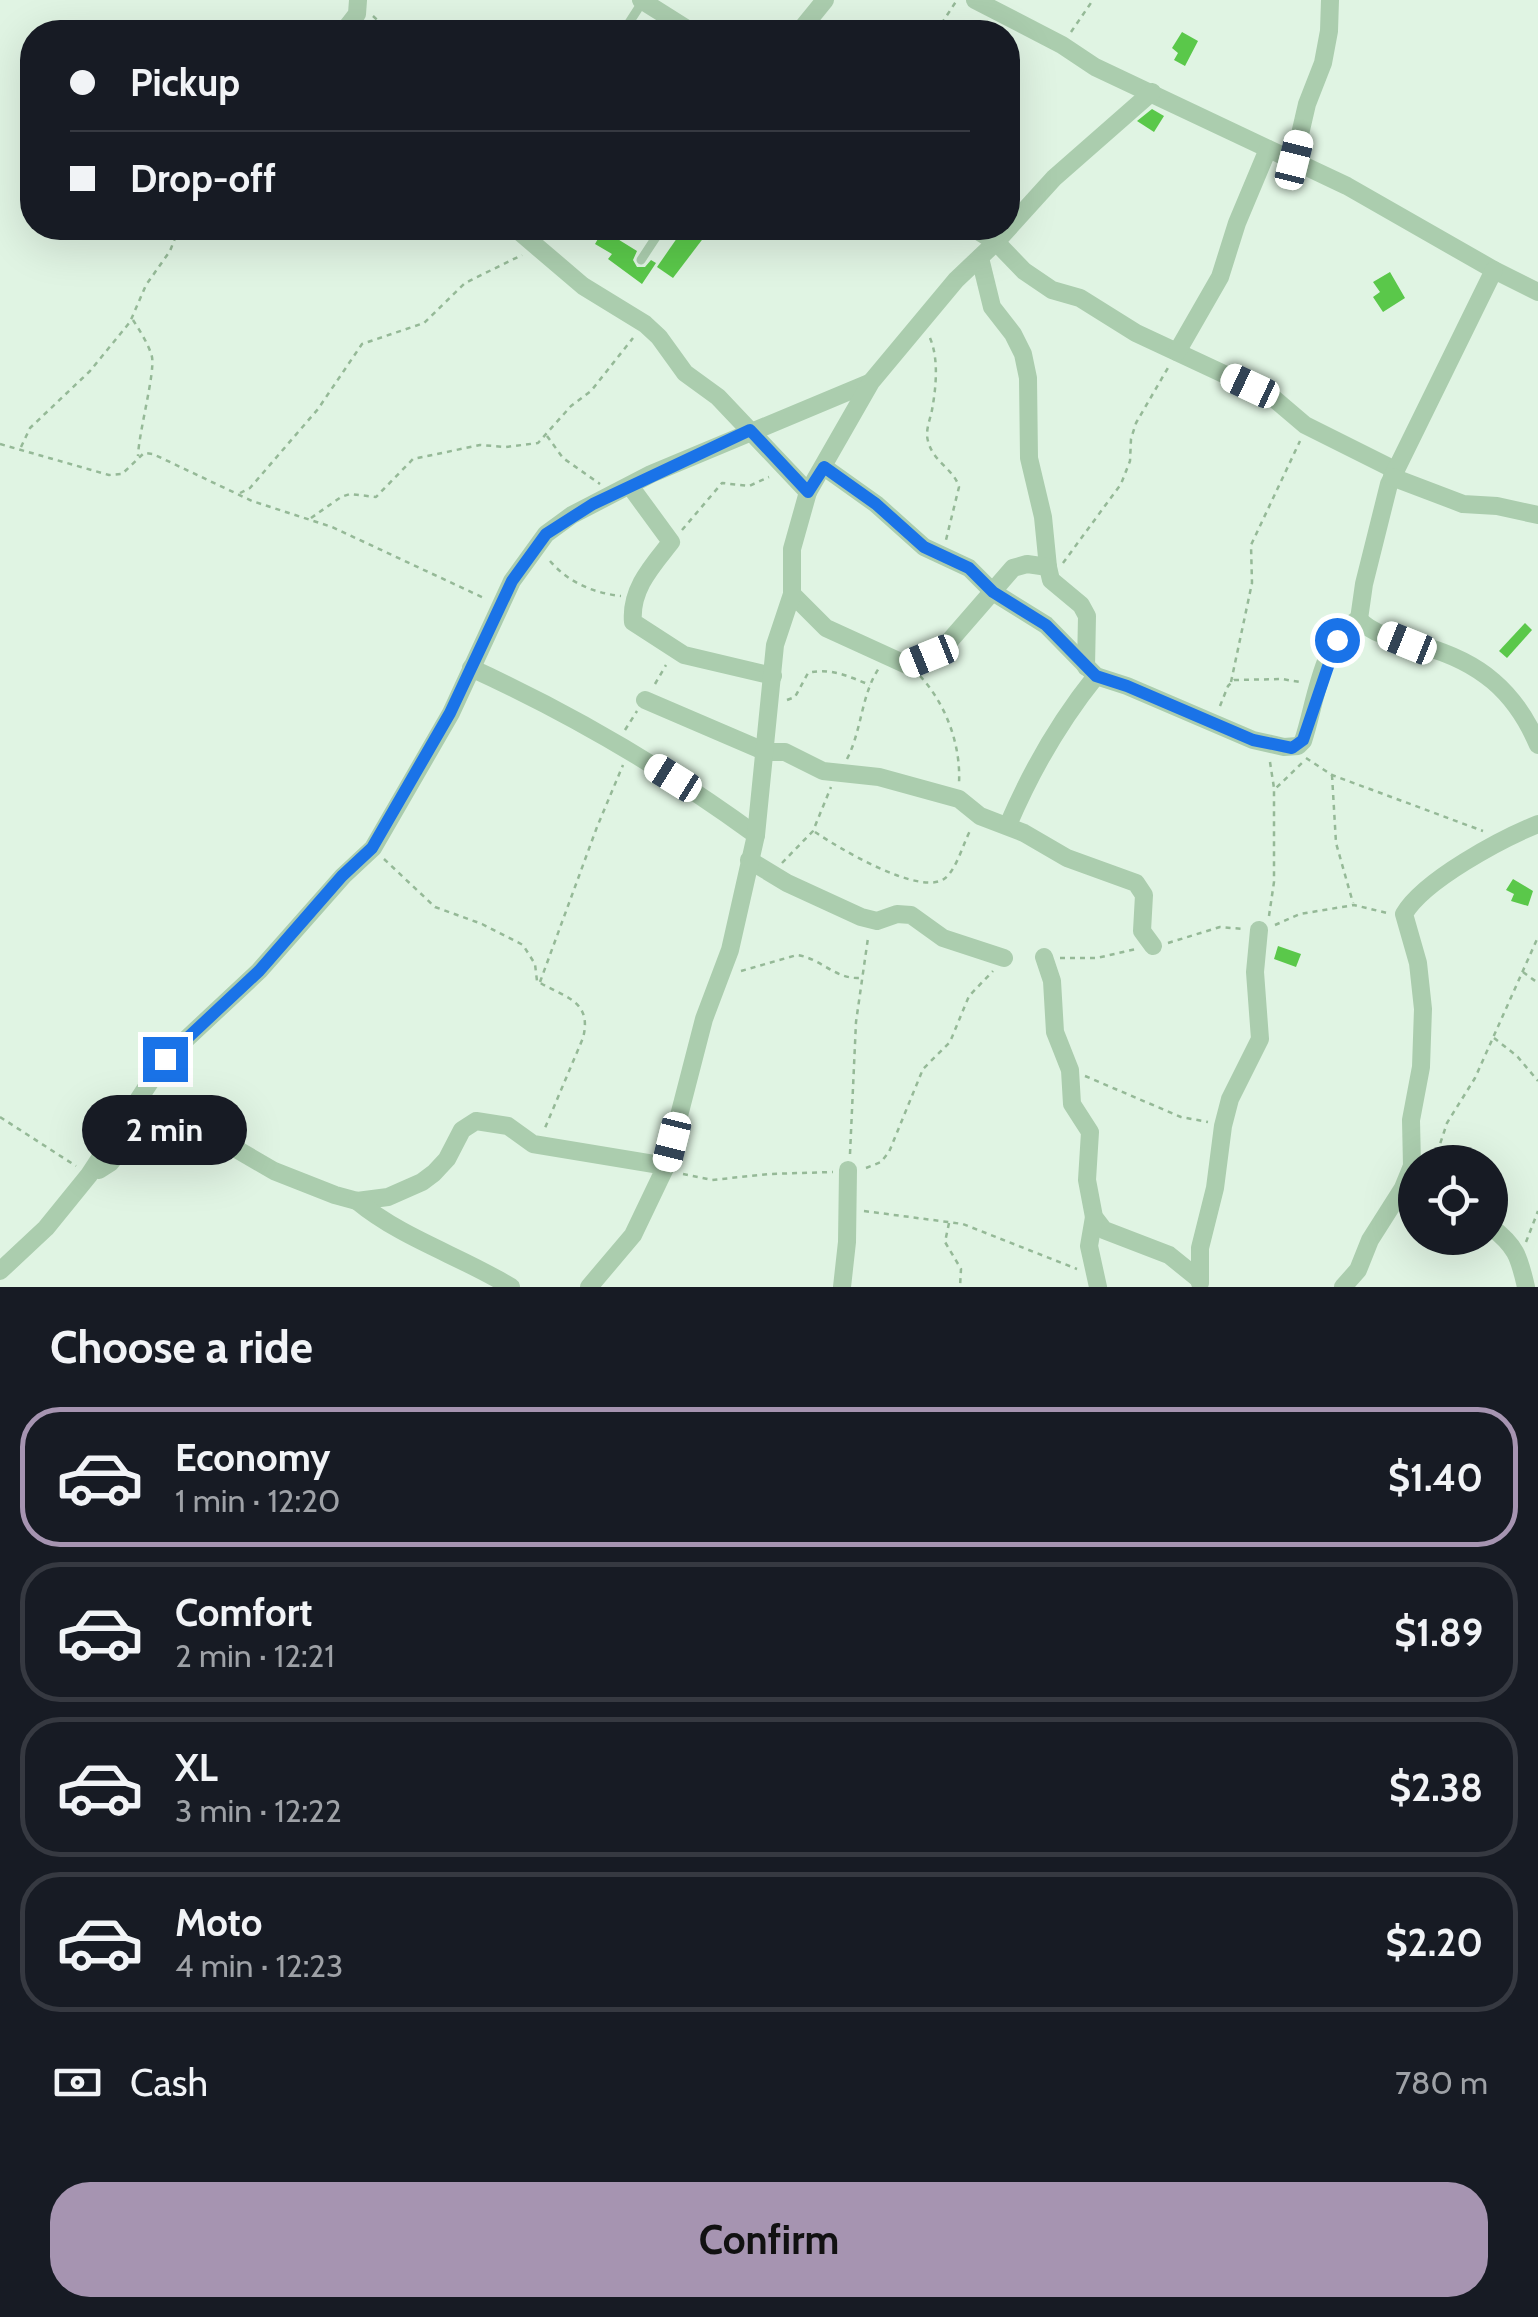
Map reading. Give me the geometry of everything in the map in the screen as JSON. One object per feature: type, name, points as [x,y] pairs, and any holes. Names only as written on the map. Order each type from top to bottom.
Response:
[{"type":"street","points":[[809,20],[825,0]]},
{"type":"street","points":[[975,0],[1013,20]]},
{"type":"street","points":[[1294,160],[1307,104],[1323,64],[1330,0]]},
{"type":"street","points":[[642,1],[673,20]]},
{"type":"street","points":[[1020,24],[1095,68],[1294,160],[1538,292]]},
{"type":"street","points":[[1020,216],[1054,178],[1152,92]]},
{"type":"street","points":[[1177,352],[1220,277],[1237,223],[1268,149]]},
{"type":"street","points":[[528,240],[607,304],[645,324],[685,373],[718,397],[808,492]]},
{"type":"street","points":[[993,240],[1035,280],[1080,298],[1136,333],[1271,396],[1306,425],[1394,473],[1463,504],[1538,515]]},
{"type":"street","points":[[590,1287],[633,1235],[665,1168],[704,1019],[736,927],[756,835],[778,627],[792,594],[792,549],[808,492],[871,382],[956,280],[996,242]]},
{"type":"street","points":[[980,258],[992,307],[1013,334],[1026,366],[1029,458],[1043,517],[1050,573]]},
{"type":"street","points":[[824,467],[876,504],[924,547],[969,568],[993,592],[1046,625],[1091,671],[1206,723],[1272,746],[1292,748],[1303,740],[1337,640],[1359,619],[1364,584],[1394,473],[1494,270]]},
{"type":"street","points":[[0,1271],[28,1246],[90,1175],[165,1059],[259,971],[342,876],[372,848],[450,713],[501,604],[533,550],[556,526],[611,495],[750,430],[871,382]]},
{"type":"street","points":[[630,486],[670,542],[650,566],[634,604],[633,622],[684,655],[774,676]]},
{"type":"street","points":[[792,594],[826,628],[904,664],[946,645],[1017,566],[1050,573],[1081,605],[1087,616],[1091,671],[1008,825]]},
{"type":"street","points":[[1359,619],[1371,628],[1426,647],[1494,678],[1520,712],[1538,745]]},
{"type":"street","points":[[471,668],[536,697],[630,750],[756,835]]},
{"type":"street","points":[[644,700],[766,752],[786,752],[816,769],[879,777],[959,798],[980,816],[1008,825],[1067,858],[1136,883],[1144,895],[1142,931],[1153,946]]},
{"type":"street","points":[[1415,1145],[1411,1120],[1421,1067],[1423,1009],[1418,963],[1404,914],[1422,894],[1503,838],[1538,824]]},
{"type":"street","points":[[749,860],[772,875],[871,920],[897,914],[911,916],[943,938],[1004,958]]},
{"type":"street","points":[[1200,1283],[1200,1248],[1223,1126],[1230,1099],[1260,1038],[1254,972],[1263,929]]},
{"type":"street","points":[[1044,957],[1052,981],[1055,1032],[1070,1070],[1072,1104],[1090,1132],[1087,1180],[1094,1217],[1088,1246],[1096,1278]]},
{"type":"street","points":[[357,1201],[388,1197],[422,1182],[447,1160],[462,1130],[473,1122],[508,1126],[528,1142],[665,1168]]},
{"type":"street","points":[[90,1175],[110,1162],[133,1135],[150,1126],[219,1139],[274,1172],[316,1190],[357,1201],[409,1236],[450,1252],[512,1287]]},
{"type":"street","points":[[842,1287],[848,1170]]},
{"type":"street","points":[[1343,1287],[1358,1270],[1376,1229],[1398,1195]]},
{"type":"street","points":[[1094,1217],[1104,1230],[1169,1255],[1200,1283]]},
{"type":"street","points":[[1508,1241],[1520,1258],[1526,1287]]},
{"type":"lane","points":[[640,260],[654,240]]},
{"type":"path","points":[[1062,46],[1093,0]]},
{"type":"path","points":[[20,448],[30,428],[90,370],[132,319],[146,285],[174,240]]},
{"type":"path","points":[[238,494],[250,488],[318,409],[362,344],[424,323],[466,283],[536,248]]},
{"type":"path","points":[[132,319],[151,354],[152,368],[138,458]]},
{"type":"path","points":[[310,519],[341,497],[376,496],[413,459],[480,444],[534,445],[596,386],[645,324]]},
{"type":"path","points":[[921,324],[932,342],[936,381],[928,441],[933,456],[957,479],[959,487],[943,555]]},
{"type":"path","points":[[1050,573],[1121,484],[1130,461],[1136,424],[1177,352]]},
{"type":"path","points":[[1206,723],[1221,706],[1231,682],[1252,583],[1252,545],[1306,425]]},
{"type":"path","points":[[546,435],[564,458],[611,495]]},
{"type":"path","points":[[0,444],[103,475],[122,474],[144,453],[153,454],[266,508],[310,519],[501,604]]},
{"type":"path","points":[[670,542],[722,483],[750,486],[766,480],[779,463]]},
{"type":"path","points":[[533,550],[545,553],[554,566],[580,584],[629,598],[634,604]]},
{"type":"path","points":[[772,875],[814,831],[855,742],[870,685],[882,664],[891,660],[904,664],[936,696],[959,753],[959,798]]},
{"type":"path","points":[[770,698],[793,699],[808,673],[814,670],[870,685]]},
{"type":"path","points":[[1231,682],[1282,679],[1319,686]]},
{"type":"path","points":[[1263,929],[1274,882],[1272,746]]},
{"type":"path","points":[[540,983],[603,810],[630,750]]},
{"type":"path","points":[[1274,790],[1298,770],[1304,756],[1332,776],[1503,838]]},
{"type":"path","points":[[1332,776],[1336,843],[1354,905]]},
{"type":"path","points":[[814,831],[846,854],[872,866],[930,882],[942,881],[980,816]]},
{"type":"path","points":[[372,848],[436,907],[524,944],[536,964],[535,977],[569,996],[586,1023],[538,1144]]},
{"type":"path","points":[[1044,957],[1081,960],[1153,946],[1220,927],[1263,929],[1300,914],[1354,905],[1404,914]]},
{"type":"path","points":[[848,1170],[861,978],[871,920]]},
{"type":"path","points":[[1440,1145],[1447,1124],[1475,1078],[1538,937]]},
{"type":"path","points":[[720,977],[797,955],[806,956],[844,978],[861,978]]},
{"type":"path","points":[[665,1168],[712,1180],[871,1167],[888,1152],[923,1069],[950,1042],[969,996],[1004,958]]},
{"type":"path","points":[[1522,971],[1538,982]]},
{"type":"path","points":[[1493,1037],[1509,1048],[1538,1081]]},
{"type":"path","points":[[1070,1070],[1181,1117],[1223,1126]]},
{"type":"path","points":[[0,1117],[90,1175]]},
{"type":"path","points":[[848,1209],[976,1228],[1096,1278]]},
{"type":"path","points":[[1520,1258],[1538,1210]]},
{"type":"path","points":[[950,1222],[945,1242],[962,1270],[960,1287]]},
{"type":"building","points":[[1182,32],[1198,41],[1185,66],[1174,60],[1178,53],[1172,48]]},
{"type":"building","points":[[1152,109],[1164,116],[1154,132],[1137,121]]},
{"type":"building","points":[[597,240],[619,240],[637,251],[633,260],[637,267],[645,267],[651,260],[656,263],[642,284],[608,259],[612,254],[595,244]]},
{"type":"building","points":[[676,240],[702,240],[673,278],[657,267]]},
{"type":"building","points":[[1390,272],[1405,298],[1383,312],[1373,297],[1380,292],[1373,282]]},
{"type":"building","points":[[1525,623],[1532,630],[1507,658],[1499,651]]},
{"type":"building","points":[[1513,879],[1533,891],[1528,906],[1511,901],[1514,894],[1506,890]]},
{"type":"building","points":[[1278,946],[1301,954],[1296,967],[1274,959]]},
{"type":"route","points":[[165,1059],[259,971],[386,829],[450,713],[512,581],[546,534],[593,504],[750,430],[808,492],[824,467],[876,504],[924,547],[957,560],[993,592],[1046,625],[1096,676],[1253,740],[1272,746],[1298,746],[1337,640]]}]
